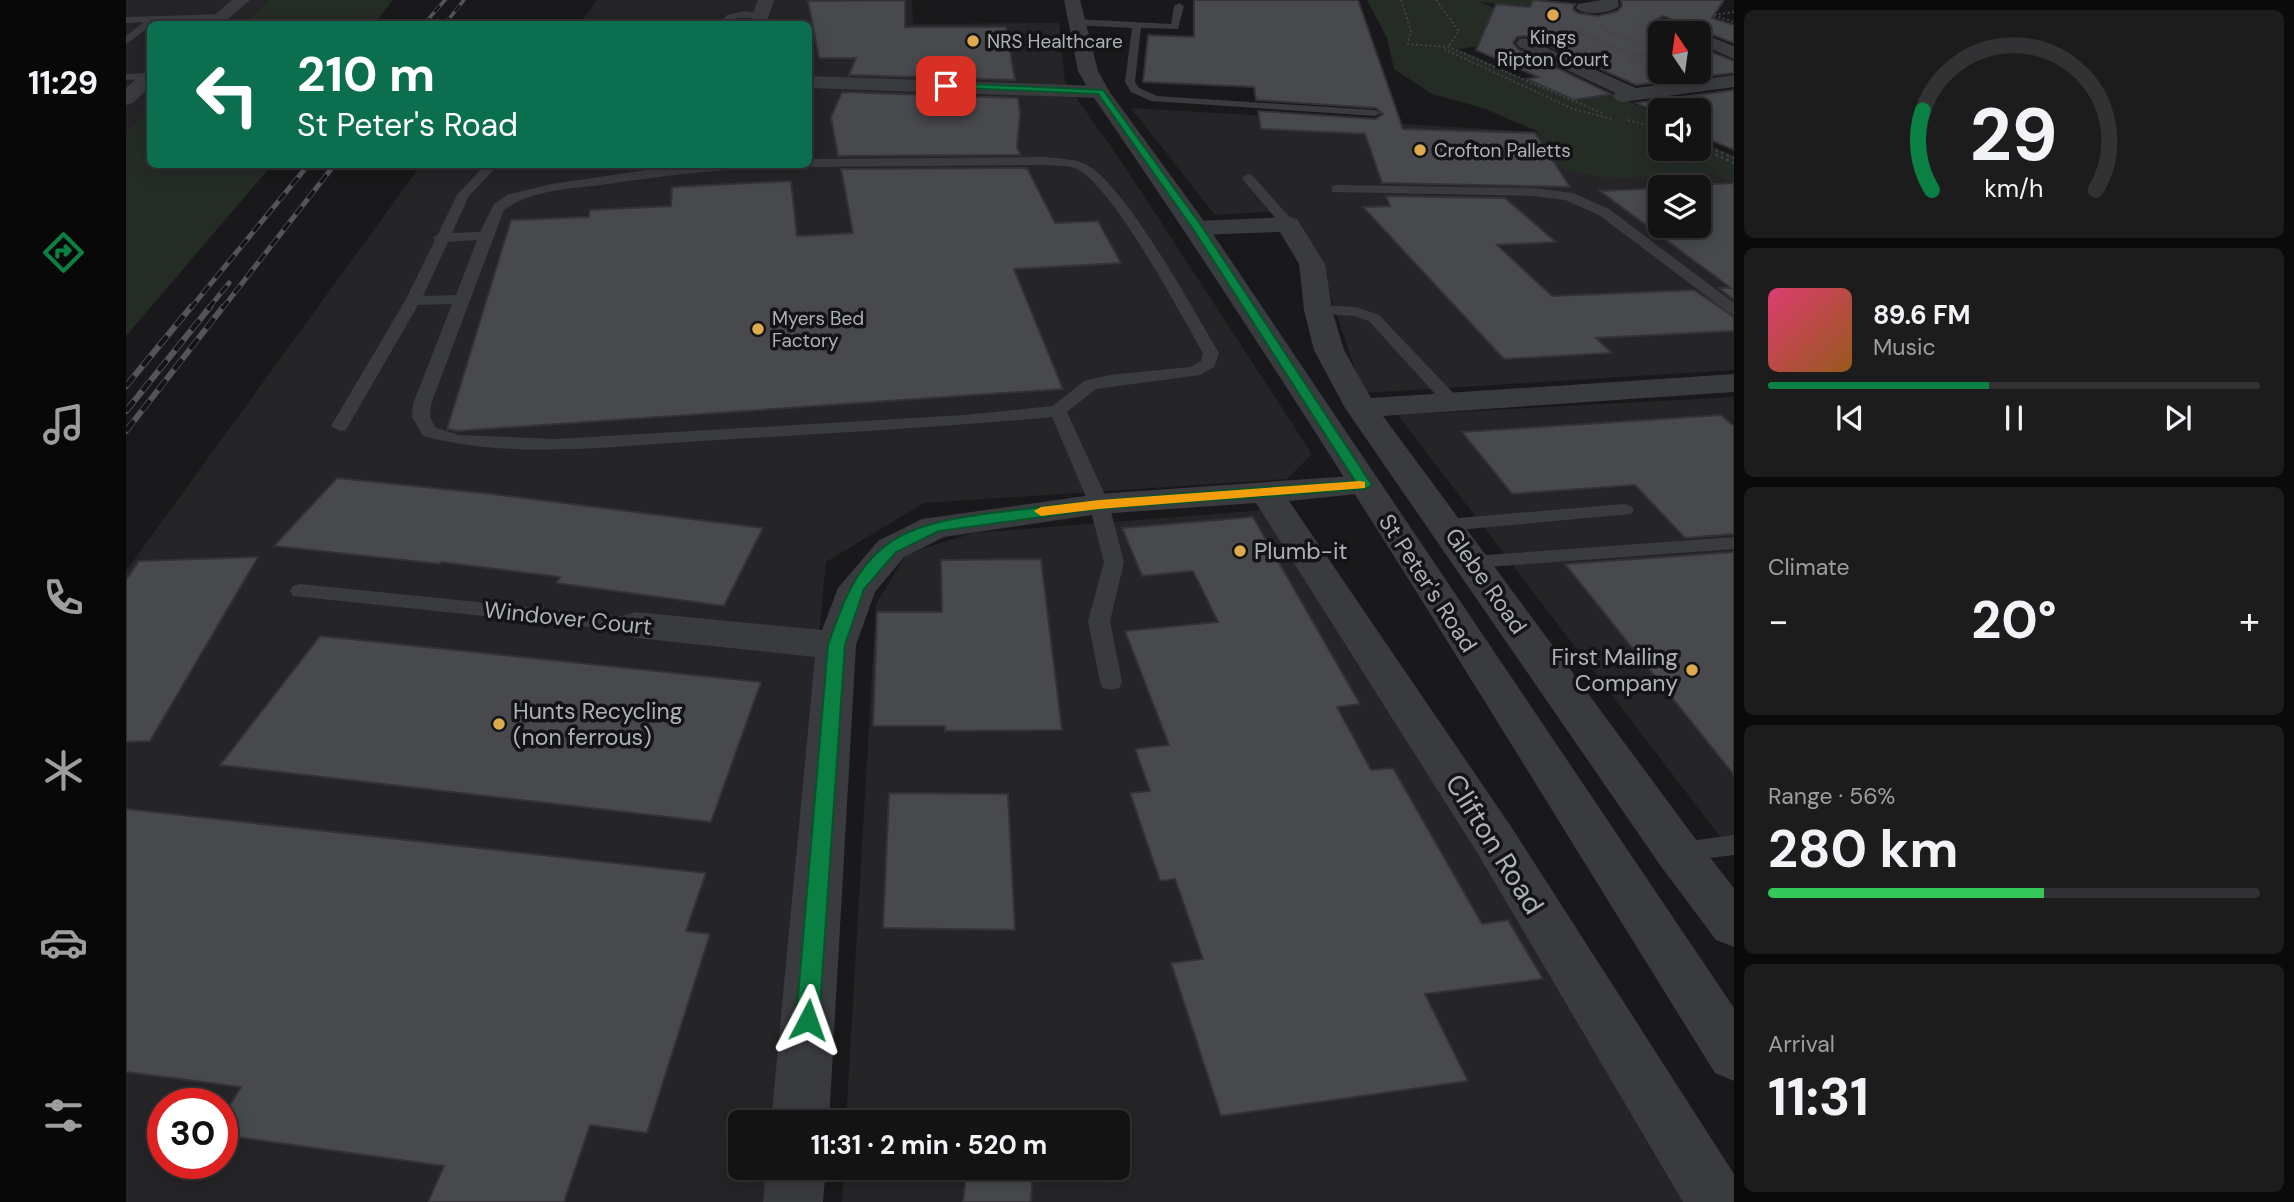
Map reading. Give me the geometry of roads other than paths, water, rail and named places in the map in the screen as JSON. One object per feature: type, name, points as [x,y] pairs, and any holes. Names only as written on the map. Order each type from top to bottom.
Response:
[{"type":"street","points":[[217,21],[242,0]]},
{"type":"street","points":[[1584,8],[1611,6],[1610,0]]},
{"type":"street","name":"St Peter's Road","points":[[1074,11],[1088,71],[1100,92],[1197,228],[1734,1055]]},
{"type":"street","points":[[1525,43],[1572,62],[1629,96],[1734,81]]},
{"type":"street","points":[[1712,43],[1734,53]]},
{"type":"street","points":[[126,99],[147,80]]},
{"type":"street","points":[[812,82],[1100,92]]},
{"type":"street","points":[[1680,89],[1713,102]]},
{"type":"street","points":[[1197,228],[1288,223]]},
{"type":"street","name":"Glebe Road","points":[[1288,223],[1312,264],[1318,310],[1329,350],[1361,408],[1677,851],[1734,925]]},
{"type":"street","points":[[1361,408],[1734,383]]},
{"type":"street","points":[[801,1110],[836,645],[857,588],[891,549],[936,527],[1099,504],[1365,485]]},
{"type":"street","name":"Clifton Road","points":[[1266,492],[1495,841],[1717,1202]]},
{"type":"street","name":"Windover Court","points":[[636,625],[836,645]]},
{"type":"street","points":[[793,1202],[795,1180]]},
{"type":"lane","points":[[1074,11],[1175,27],[1179,6]]},
{"type":"lane","points":[[726,21],[729,16],[761,13]]},
{"type":"lane","points":[[126,20],[217,21]]},
{"type":"lane","points":[[1131,21],[1130,82],[1135,90],[1155,99],[1375,113]]},
{"type":"lane","points":[[126,41],[147,25]]},
{"type":"lane","points":[[126,77],[147,77]]},
{"type":"lane","points":[[686,168],[646,172],[529,193],[512,198],[499,207],[492,218],[460,299],[422,404],[421,417],[429,432],[442,437],[556,444],[768,433],[1058,411],[1090,385],[1109,380],[1194,372],[1208,363],[1211,353],[1119,206],[1092,173],[1081,166],[1045,161],[812,163]]},
{"type":"lane","points":[[340,426],[412,301],[463,195],[489,168]]},
{"type":"lane","points":[[1248,178],[1288,223]]},
{"type":"lane","points":[[1337,189],[1533,192],[1568,196],[1604,212],[1734,310]]},
{"type":"lane","points":[[440,238],[485,236]]},
{"type":"lane","points":[[412,301],[460,299]]},
{"type":"lane","points":[[1318,310],[1356,312],[1374,318],[1452,402]]},
{"type":"lane","points":[[1058,411],[1099,504],[1114,562],[1099,621],[1111,682]]},
{"type":"lane","points":[[1446,525],[1624,510]]},
{"type":"lane","points":[[1473,562],[1734,543]]},
{"type":"lane","name":"Windover Court","points":[[300,591],[636,625]]},
{"type":"lane","points":[[1677,851],[1734,845]]},
{"type":"railway","points":[[427,21],[445,0]]},
{"type":"railway","points":[[447,21],[464,0]]},
{"type":"railway","points":[[190,309],[306,168]]},
{"type":"railway","points":[[222,309],[332,168]]},
{"type":"railway","points":[[208,309],[229,283]]},
{"type":"railway","points":[[126,386],[191,307]]},
{"type":"railway","points":[[126,411],[210,307]]},
{"type":"railway","points":[[126,431],[223,307]]},
{"type":"place","name":"Kings Ripton Court","points":[[1553,15]]},
{"type":"place","name":"NRS Healthcare","points":[[973,41]]},
{"type":"place","name":"Crofton Palletts","points":[[1420,150]]},
{"type":"place","name":"Myers Bed Factory","points":[[758,329]]},
{"type":"place","name":"Plumb-it","points":[[1240,551]]},
{"type":"place","name":"First Mailing Company","points":[[1692,670]]},
{"type":"place","name":"Hunts Recycling (non ferrous)","points":[[499,724]]}]
